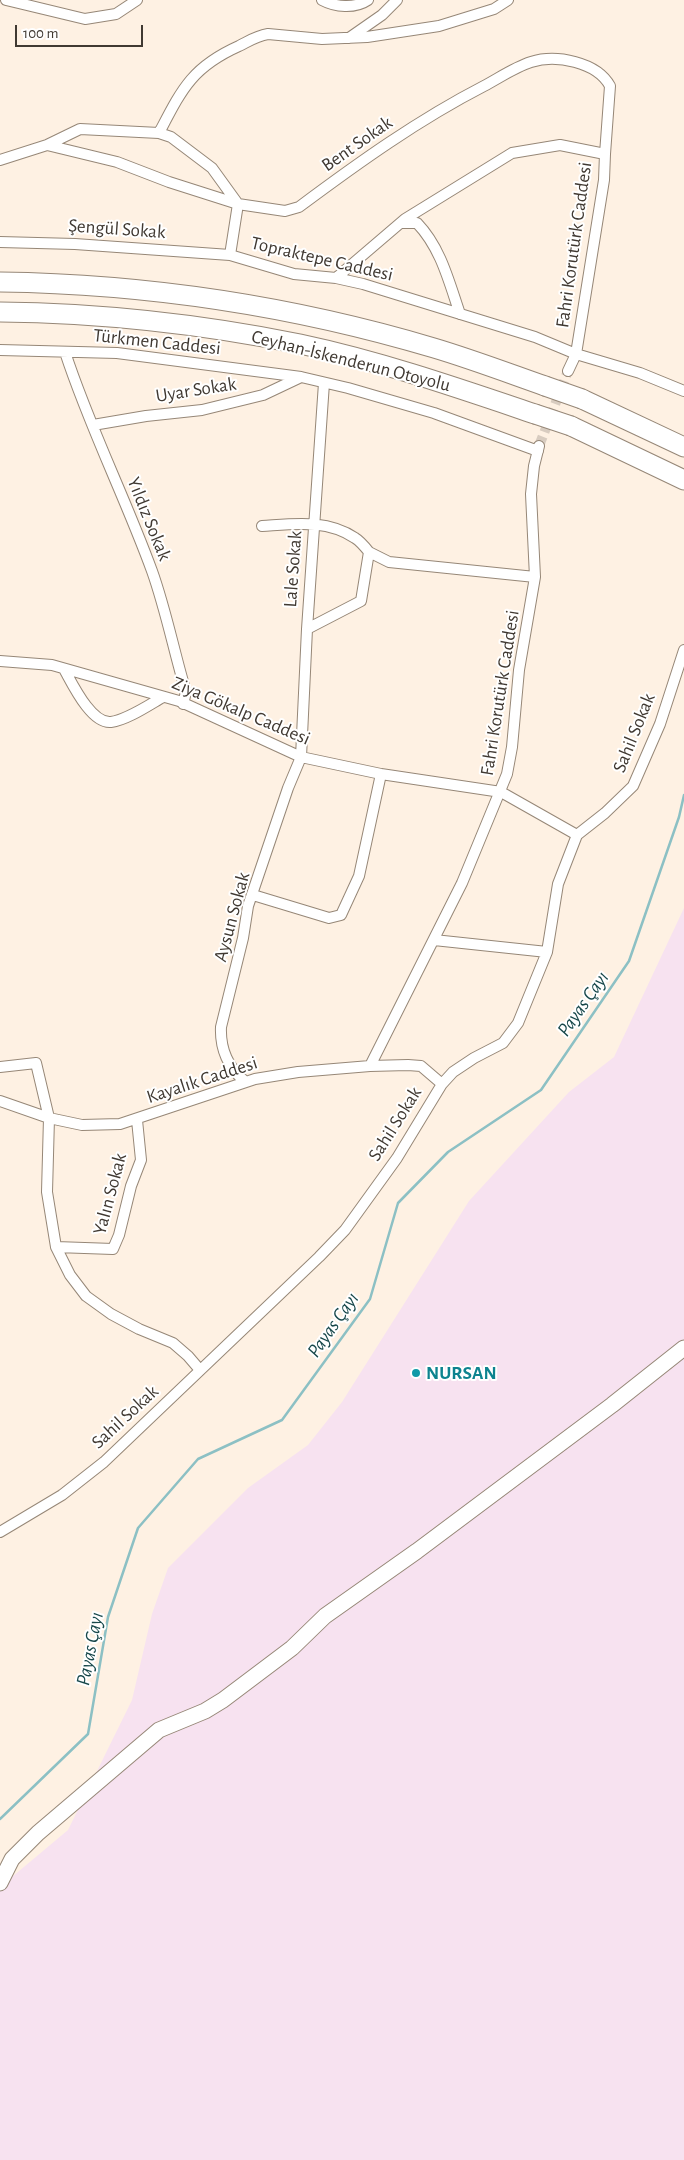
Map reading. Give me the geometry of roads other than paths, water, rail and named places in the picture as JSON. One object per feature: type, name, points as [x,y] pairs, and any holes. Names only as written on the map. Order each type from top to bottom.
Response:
[{"type":"highway","name":"Ceyhan-İskenderun Otoyolu","points":[[0,282],[65,283],[187,294],[307,315],[434,348],[545,386],[582,399],[684,447]]},
{"type":"highway","name":"Ceyhan-İskenderun Otoyolu","points":[[0,312],[64,313],[183,324],[301,344],[425,376],[571,426],[678,477]]},
{"type":"street","points":[[6,0],[85,19],[116,14],[137,0]]},
{"type":"street","points":[[322,0],[332,5],[360,5],[368,0]]},
{"type":"street","points":[[346,40],[382,15],[396,0]]},
{"type":"street","points":[[159,133],[176,100],[190,80],[205,64],[256,36],[268,34],[346,40],[439,26],[494,9],[508,0]]},
{"type":"street","name":"Bent Sokak","points":[[47,145],[117,162],[169,182],[238,204],[285,211],[299,208],[420,121],[515,70],[541,59],[578,64],[594,69],[605,77],[610,86],[605,154]]},
{"type":"street","points":[[0,160],[47,145],[80,129],[159,133],[171,137],[212,168],[238,204]]},
{"type":"street","name":"Fahri Korutürk Caddesi","points":[[336,278],[405,219],[512,153],[560,145],[605,154],[604,180],[576,354],[568,371]]},
{"type":"street","name":"Topraktepe Caddesi","points":[[238,204],[230,255],[294,274],[336,278],[363,284],[535,336],[576,354],[640,373],[684,392]]},
{"type":"street","points":[[402,223],[417,223],[424,230],[444,264],[460,314]]},
{"type":"street","name":"Şengül Sokak","points":[[0,242],[75,244],[230,255]]},
{"type":"street","name":"Türkmen Caddesi","points":[[0,350],[117,353],[301,377],[434,412],[539,449]]},
{"type":"street","name":"Yıldız Sokak","points":[[65,352],[80,397],[152,572],[186,692],[183,704]]},
{"type":"street","name":"Uyar Sokak","points":[[93,425],[146,416],[202,410],[263,395],[301,377]]},
{"type":"street","name":"Lale Sokak","points":[[301,757],[307,629],[324,384]]},
{"type":"street","name":"Fahri Korutürk Caddesi","points":[[370,1066],[462,883],[507,774],[512,747],[519,670],[535,576],[531,494],[534,466],[539,449]]},
{"type":"street","points":[[262,526],[314,523],[331,527],[355,538],[369,552],[389,562],[535,576]]},
{"type":"street","points":[[307,629],[361,601],[369,552]]},
{"type":"street","name":"Sahil Sokak","points":[[0,1532],[62,1495],[104,1462],[319,1257],[345,1230],[397,1158],[442,1084],[453,1072],[503,1043],[518,1023],[546,952],[558,884],[577,835],[605,813],[633,786],[660,724],[684,650]]},
{"type":"street","name":"Ziya Gökalp Caddesi","points":[[0,661],[52,665],[163,697],[183,704],[301,757],[381,774],[501,792]]},
{"type":"street","points":[[64,669],[89,709],[101,720],[110,722],[138,711],[163,697]]},
{"type":"street","name":"Aysun Sokak","points":[[246,1082],[233,1070],[220,1041],[225,1008],[241,946],[248,906],[288,788],[301,757]]},
{"type":"street","points":[[253,895],[329,918],[341,915],[359,876],[381,774]]},
{"type":"street","points":[[501,792],[577,835]]},
{"type":"street","points":[[434,940],[546,952]]},
{"type":"street","points":[[0,1067],[36,1063],[49,1118],[48,1192],[56,1248],[70,1275],[86,1296],[110,1314],[138,1330],[173,1343],[200,1370]]},
{"type":"street","name":"Kayalık Caddesi","points":[[0,1101],[49,1118],[82,1125],[120,1124],[137,1120],[255,1078],[298,1072],[370,1066],[421,1066],[442,1084]]},
{"type":"street","name":"Yalın Sokak","points":[[56,1248],[113,1249],[119,1235],[131,1186],[141,1160],[137,1120]]},
{"type":"street","points":[[0,1883],[12,1859],[38,1833],[160,1730],[205,1711],[223,1700],[292,1648],[325,1616],[612,1405],[684,1348]]},
{"type":"waterway","name":"Payas Çayı","points":[[0,1819],[88,1734],[108,1617],[138,1528],[198,1459],[282,1420],[370,1299],[398,1203],[448,1152],[541,1090],[629,961],[679,817],[684,795]]},
{"type":"tunnel","points":[[539,446],[568,371]]},
{"type":"place","name":"NURSAN","points":[[416,1373]]}]
